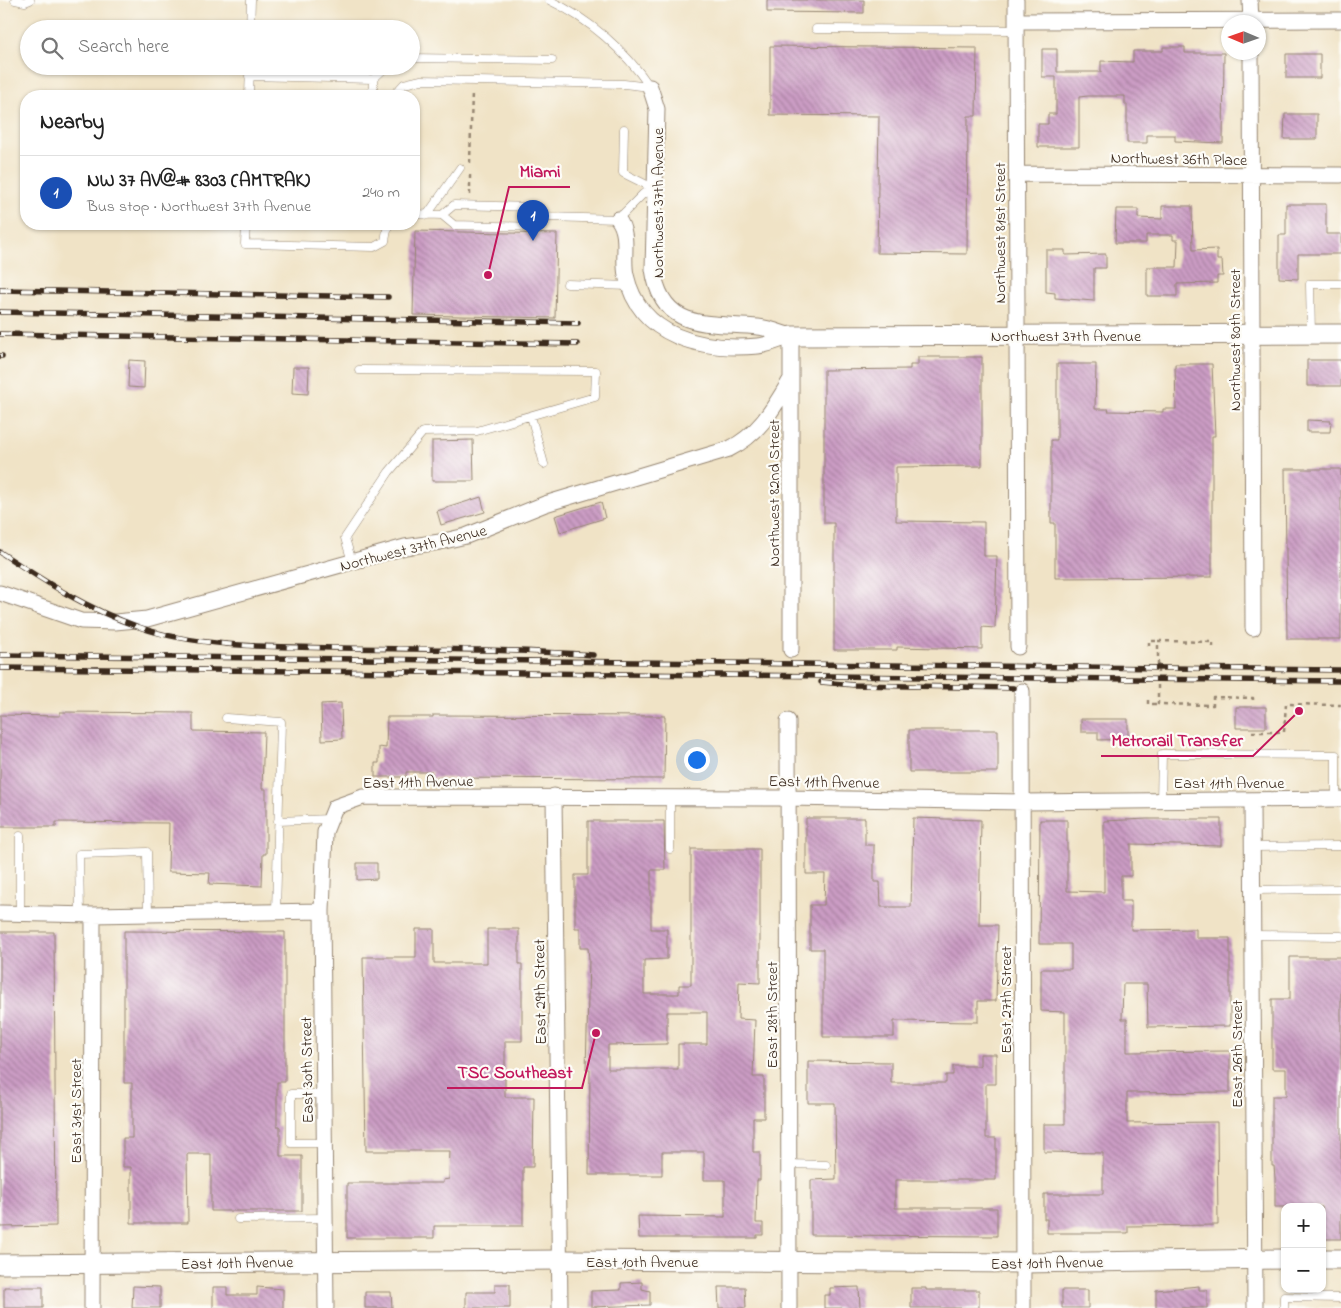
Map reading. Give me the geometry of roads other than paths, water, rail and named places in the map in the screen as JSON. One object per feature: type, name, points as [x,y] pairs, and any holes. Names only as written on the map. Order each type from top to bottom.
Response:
[{"type":"street","name":"Northwest 81st Street","points":[[1016,0],[1018,647]]},
{"type":"street","points":[[1250,0],[1251,15]]},
{"type":"street","points":[[1266,21],[1341,20]]},
{"type":"street","points":[[1016,25],[1221,22]]},
{"type":"street","name":"Northwest 80th Street","points":[[1251,60],[1253,628]]},
{"type":"street","name":"Northwest 37th Avenue","points":[[650,87],[657,109],[653,269],[656,284],[667,304],[684,318],[699,324],[760,327],[792,336],[1341,334]]},
{"type":"street","name":"Northwest 36th Place","points":[[1017,174],[1341,175]]},
{"type":"street","name":"Northwest 37th Avenue","points":[[618,219],[624,232],[624,262],[630,286],[640,305],[656,324],[669,334],[685,341],[707,344],[759,346],[792,336]]},
{"type":"street","name":"Northwest 82nd Street","points":[[791,650],[792,336]]},
{"type":"street","name":"Northwest 37th Avenue","points":[[0,593],[81,621],[125,622],[176,612],[405,547],[466,536],[545,504],[729,449],[746,440],[760,427],[791,379]]},
{"type":"street","name":"East 27th Street","points":[[1022,691],[1023,1308]]},
{"type":"street","name":"East 28th Street","points":[[788,721],[789,1308]]},
{"type":"street","name":"East 11th Avenue","points":[[328,825],[334,807],[363,797],[554,796],[1022,802],[1338,799]]},
{"type":"street","name":"East 29th Street","points":[[554,796],[560,1308]]},
{"type":"street","name":"East 26th Street","points":[[1252,800],[1255,1308]]},
{"type":"street","name":"East 30th Street","points":[[326,1308],[322,911],[328,825]]},
{"type":"street","points":[[0,913],[87,915],[322,911]]},
{"type":"street","name":"East 31st Street","points":[[87,915],[92,1308]]},
{"type":"street","name":"East 10th Avenue","points":[[0,1264],[560,1260],[1023,1263],[1281,1259]]},
{"type":"street","points":[[1326,1259],[1341,1259]]},
{"type":"lane","points":[[15,0],[25,2],[30,0]]},
{"type":"lane","points":[[250,20],[251,0]]},
{"type":"lane","points":[[551,1],[575,14],[602,34],[632,63],[650,87]]},
{"type":"lane","points":[[816,29],[1016,25]]},
{"type":"lane","points":[[420,58],[552,60]]},
{"type":"lane","points":[[373,90],[373,79],[377,75]]},
{"type":"lane","points":[[249,90],[249,76],[373,79]]},
{"type":"lane","points":[[399,90],[404,84],[415,81],[624,84],[650,87]]},
{"type":"lane","points":[[624,129],[623,173],[655,190]]},
{"type":"lane","points":[[427,215],[460,168]]},
{"type":"lane","points":[[546,217],[618,219],[643,194],[655,190]]},
{"type":"lane","points":[[420,214],[442,215],[454,205],[469,205],[539,207],[546,217]]},
{"type":"lane","points":[[442,215],[454,225],[530,227],[540,227],[546,217]]},
{"type":"lane","points":[[246,230],[245,244],[374,247],[385,241],[387,230]]},
{"type":"lane","points":[[567,284],[630,286]]},
{"type":"lane","points":[[1311,334],[1310,284],[1341,284]]},
{"type":"lane","points":[[352,562],[345,538],[389,472],[423,432],[477,431],[595,397],[596,371],[359,370]]},
{"type":"lane","points":[[530,416],[544,464]]},
{"type":"lane","points":[[226,718],[281,722],[276,912]]},
{"type":"lane","points":[[1161,800],[1162,754],[1336,755],[1338,799]]},
{"type":"lane","points":[[670,797],[670,850]]},
{"type":"lane","points":[[278,820],[328,825]]},
{"type":"lane","points":[[20,836],[20,914]]},
{"type":"lane","points":[[1252,848],[1341,846]]},
{"type":"lane","points":[[87,915],[79,854],[147,852],[148,914]]},
{"type":"lane","points":[[1252,890],[1341,889]]},
{"type":"lane","points":[[1253,936],[1341,936]]},
{"type":"lane","points":[[324,1094],[291,1094],[291,1144],[325,1143]]},
{"type":"lane","points":[[788,1164],[826,1165]]},
{"type":"lane","points":[[238,1219],[325,1218]]},
{"type":"lane","points":[[1284,1308],[1284,1297],[1341,1298]]},
{"type":"railway","points":[[0,290],[388,297]]},
{"type":"railway","points":[[0,312],[578,323]]},
{"type":"railway","points":[[0,334],[577,344]]},
{"type":"railway","points":[[0,552],[50,584],[102,612],[139,627],[186,639],[238,645],[498,650],[593,655]]},
{"type":"railway","points":[[0,655],[1341,670]]},
{"type":"railway","points":[[0,668],[1341,681]]},
{"type":"railway","points":[[821,682],[854,685],[1013,688]]},
{"type":"place","name":"NW 37 AV@# 8303 (AMTRAK)","points":[[533,241]]},
{"type":"place","name":"Miami","points":[[488,275]]},
{"type":"place","name":"Metrorail Transfer","points":[[1299,711]]},
{"type":"place","name":"TSC Southeast","points":[[596,1033]]}]
